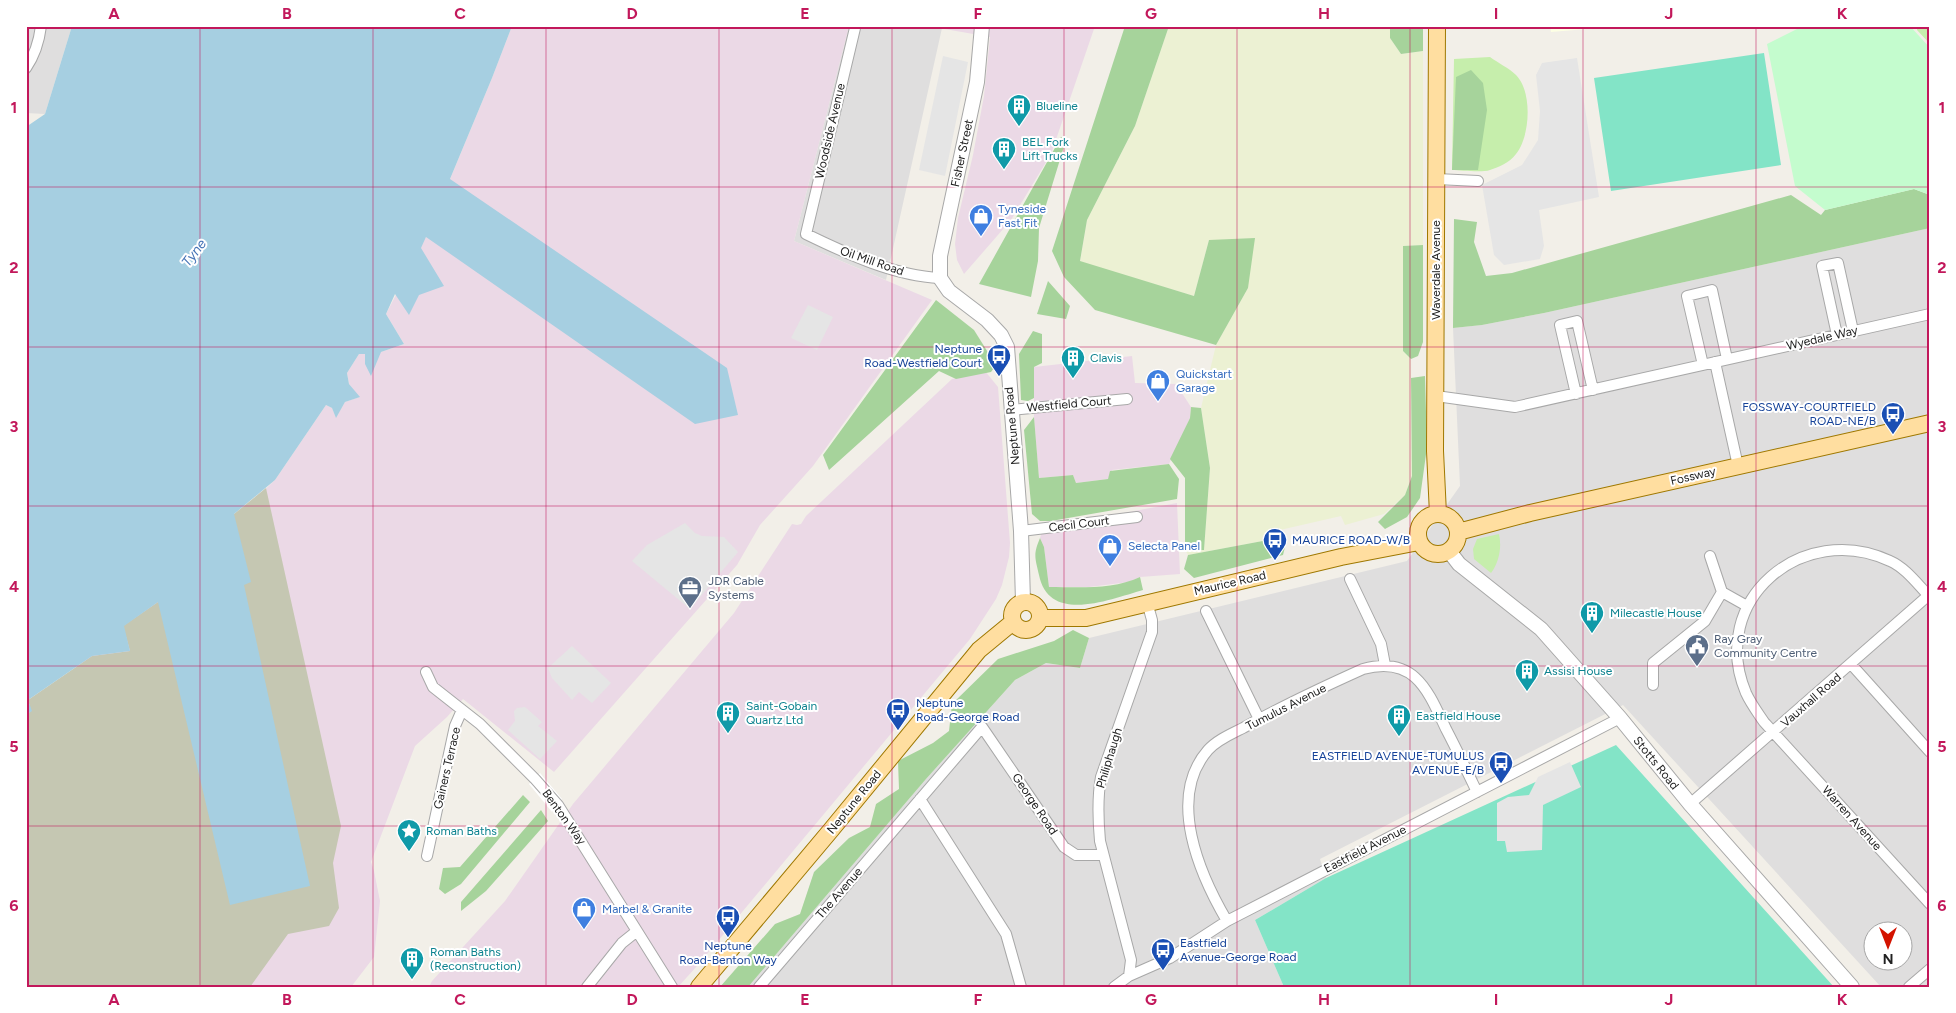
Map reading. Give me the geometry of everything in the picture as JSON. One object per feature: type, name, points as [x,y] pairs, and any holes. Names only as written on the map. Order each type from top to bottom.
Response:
[{"type":"main road","name":"Waverdale Avenue","points":[[1437,26],[1435,451],[1438,514]]},
{"type":"main road","name":"Fossway","points":[[1458,532],[1530,513],[1930,423]]},
{"type":"main road","points":[[1438,514],[1444,515],[1454,522],[1458,532],[1456,543],[1448,551],[1432,553],[1422,547],[1419,542],[1418,529],[1421,523],[1432,515],[1438,514]]},
{"type":"main road","name":"Maurice Road","points":[[1040,618],[1086,618],[1350,555],[1419,542]]},
{"type":"main road","points":[[1013,622],[1019,628],[1028,630],[1036,626],[1040,614],[1036,606],[1024,602]]},
{"type":"main road","name":"Neptune Road","points":[[699,987],[979,650],[1013,622],[1013,610],[1019,603],[1024,602]]},
{"type":"street","points":[[26,68],[33,59],[38,46],[41,26]]},
{"type":"street","name":"Fisher Street","points":[[940,278],[940,256],[977,82],[982,26]]},
{"type":"street","name":"Woodside Avenue","points":[[806,234],[855,28]]},
{"type":"street","points":[[1437,179],[1478,181]]},
{"type":"street","name":"Oil Mill Road","points":[[806,234],[852,255],[920,277],[940,278]]},
{"type":"street","points":[[1837,335],[1822,266],[1838,263],[1853,331]]},
{"type":"street","name":"Neptune Road","points":[[940,278],[949,291],[987,320],[1001,335],[1006,348],[1021,531],[1024,602]]},
{"type":"street","points":[[1703,365],[1686,296],[1712,290],[1727,360]]},
{"type":"street","name":"Wyedale Way","points":[[1436,396],[1515,407],[1930,314]]},
{"type":"street","points":[[1576,394],[1560,325],[1576,321],[1592,390]]},
{"type":"street","points":[[1715,362],[1738,466]]},
{"type":"street","name":"Westfield Court","points":[[1011,410],[1127,399]]},
{"type":"street","name":"Cecil Court","points":[[1021,531],[1137,517]]},
{"type":"street","points":[[1710,556],[1722,592],[1747,606],[1765,582],[1783,566],[1818,552],[1835,549],[1856,550],[1892,562],[1929,595]]},
{"type":"street","name":"Stotts Road","points":[[1448,551],[1459,564],[1541,629],[1620,718],[1690,804],[1852,987]]},
{"type":"street","points":[[1350,579],[1381,644],[1385,665],[1406,672],[1423,684],[1477,792]]},
{"type":"street","points":[[1653,685],[1653,663],[1705,621],[1722,592]]},
{"type":"street","name":"Vauxhall Road","points":[[1690,804],[1929,595]]},
{"type":"street","name":"Philiphaugh","points":[[1129,976],[1131,960],[1124,927],[1103,855],[1098,821],[1098,793],[1101,777],[1152,632],[1152,620],[1147,602]]},
{"type":"street","name":"Warren Avenue","points":[[1747,606],[1738,638],[1738,651],[1742,680],[1753,706],[1774,732],[1930,904]]},
{"type":"street","points":[[1206,611],[1259,719]]},
{"type":"street","points":[[1851,664],[1930,752]]},
{"type":"street","name":"Tumulus Avenue","points":[[1227,921],[1213,895],[1199,862],[1190,828],[1189,788],[1199,762],[1209,749],[1218,742],[1259,719],[1363,669],[1385,665]]},
{"type":"street","name":"Benton Way","points":[[426,672],[433,687],[480,724],[558,805],[672,987]]},
{"type":"street","name":"Gainers Terrace","points":[[427,856],[455,726],[462,710]]},
{"type":"street","name":"Eastfield Avenue","points":[[1114,987],[1129,976],[1170,958],[1227,921],[1620,718]]},
{"type":"street","name":"George Road","points":[[982,727],[1064,847],[1076,855],[1103,855]]},
{"type":"street","name":"The Avenue","points":[[759,987],[982,727]]},
{"type":"street","points":[[920,799],[1006,934],[1021,987]]},
{"type":"street","points":[[587,987],[622,943],[637,931]]},
{"type":"street","points":[[1909,987],[1930,969]]},
{"type":"shaded area","points":[[26,26],[72,26],[45,114],[26,113]]},
{"type":"shaded area","points":[[512,26],[849,26],[794,241],[932,300],[813,466],[760,525],[737,565],[554,772],[463,699],[447,717],[415,746],[371,862],[380,901],[374,957],[351,987],[26,987],[26,715],[275,480],[326,405],[332,408],[336,417],[345,402],[359,397],[349,384],[347,373],[359,354],[381,352],[404,344],[386,314],[426,237]]},
{"type":"shaded area","points":[[849,26],[928,26],[942,28],[886,280],[794,241]]},
{"type":"shaded area","points":[[928,26],[1095,26],[1051,154],[1011,220],[964,274],[957,260],[955,244],[958,218],[973,155],[984,96],[990,37]]},
{"type":"shaded area","points":[[1169,26],[1390,26],[1390,38],[1401,54],[1423,51],[1423,245],[1403,246],[1403,351],[1411,359],[1412,476],[1405,495],[1384,514],[1345,525],[1341,516],[1280,530],[1278,538],[1188,555],[1185,550],[1204,550],[1210,468],[1201,408],[1216,345],[1248,288],[1209,240],[1194,296],[1080,262],[1087,220],[1135,126]]},
{"type":"shaded area","points":[[1550,26],[1622,26],[1551,32]]},
{"type":"shaded area","points":[[943,56],[968,62],[945,176],[919,170]]},
{"type":"shaded area","points":[[1577,58],[1599,197],[1539,210],[1544,246],[1540,259],[1504,265],[1494,255],[1482,185],[1522,165],[1538,140],[1540,111],[1536,75],[1542,63]]},
{"type":"shaded area","points":[[1930,228],[1930,987],[1881,987],[1865,970],[1914,970],[1914,920],[1864,920],[1864,968],[1623,705],[1320,859],[1326,878],[1255,920],[1284,987],[748,987],[926,779],[1015,680],[1046,663],[1080,668],[1089,638],[1407,561],[1460,486],[1453,328],[1482,325]]},
{"type":"shaded area","points":[[808,305],[833,317],[817,350],[791,338]]},
{"type":"shaded area","points":[[1132,356],[1135,383],[1176,384],[1191,407],[1190,418],[1169,464],[1112,470],[1108,479],[1076,483],[1073,475],[1039,478],[1034,417],[1034,367]]},
{"type":"shaded area","points":[[985,371],[998,387],[1010,543],[1009,557],[1002,585],[996,599],[970,639],[697,966],[678,987],[429,987],[432,981],[505,901],[573,804],[734,613],[792,524],[801,524],[806,516],[952,379]]},
{"type":"shaded area","points":[[266,488],[341,826],[333,863],[339,908],[329,926],[288,934],[250,987],[26,987],[26,715],[31,711],[28,700],[92,656],[130,651],[123,626],[158,602],[234,514]]},
{"type":"shaded area","points":[[1177,503],[1180,574],[1140,577],[1129,582],[1089,587],[1049,587],[1044,547],[1040,538],[1043,528]]},
{"type":"shaded area","points":[[685,523],[695,533],[702,536],[724,537],[738,552],[690,609],[632,561],[647,545]]},
{"type":"shaded area","points":[[572,646],[611,683],[592,703],[579,692],[572,700],[552,678],[548,668]]},
{"type":"shaded area","points":[[525,707],[542,722],[538,726],[557,741],[540,759],[508,730],[515,721],[514,711],[517,708]]},
{"type":"shaded area","points":[[1570,762],[1581,787],[1543,805],[1542,850],[1507,852],[1505,841],[1497,841],[1497,803],[1508,797],[1529,795],[1538,777]]},
{"type":"green space","points":[[1125,26],[1169,26],[1135,126],[1087,220],[1080,261],[1194,296],[1209,240],[1255,238],[1248,288],[1216,345],[1095,310],[1064,277],[1052,251]]},
{"type":"green space","points":[[1390,26],[1423,26],[1423,51],[1401,54],[1390,38]]},
{"type":"green space","points":[[1810,26],[1910,26],[1930,48],[1930,195],[1914,189],[1825,210],[1795,186],[1767,44],[1797,29]]},
{"type":"green space","points":[[1917,26],[1930,26],[1930,44],[1917,30]]},
{"type":"green space","points":[[1764,53],[1781,165],[1611,191],[1594,78]]},
{"type":"green space","points":[[1490,57],[1516,75],[1525,92],[1528,114],[1527,126],[1521,146],[1510,160],[1490,170],[1452,170],[1454,59]]},
{"type":"green space","points":[[1471,70],[1483,83],[1487,110],[1478,170],[1452,170],[1456,77]]},
{"type":"green space","points":[[1061,137],[1066,140],[1039,228],[1038,261],[1031,297],[979,284]]},
{"type":"green space","points":[[1914,189],[1930,195],[1930,228],[1544,313],[1482,325],[1453,328],[1454,219],[1477,222],[1474,242],[1486,276],[1512,273],[1791,195],[1821,215],[1825,210]]},
{"type":"green space","points":[[1423,245],[1423,342],[1418,356],[1411,359],[1403,351],[1403,246]]},
{"type":"green space","points":[[1048,281],[1070,306],[1066,319],[1037,314]]},
{"type":"green space","points":[[936,300],[974,330],[994,362],[994,368],[991,372],[956,379],[939,371],[829,470],[823,455]]},
{"type":"green space","points":[[1033,331],[1042,334],[1042,363],[1034,367],[1034,398],[1028,401],[1021,400],[1019,354]]},
{"type":"green space","points":[[1425,376],[1427,447],[1420,498],[1407,517],[1385,529],[1378,522],[1405,495],[1412,476],[1411,378]]},
{"type":"green space","points":[[1191,407],[1201,408],[1210,468],[1204,550],[1185,550],[1185,478],[1170,459],[1190,418]]},
{"type":"green space","points":[[1034,417],[1039,478],[1073,475],[1076,483],[1108,479],[1110,471],[1169,464],[1179,479],[1177,499],[1051,521],[1040,521],[1032,514],[1024,430]]},
{"type":"green space","points":[[1499,534],[1499,555],[1491,573],[1474,559],[1473,549],[1477,539]]},
{"type":"green space","points":[[1040,538],[1044,547],[1049,587],[1107,586],[1140,577],[1143,590],[1083,605],[1068,604],[1055,600],[1045,590],[1036,564],[1036,548]]},
{"type":"green space","points":[[1278,538],[1285,547],[1283,555],[1194,578],[1184,569],[1188,555]]},
{"type":"green space","points":[[1073,630],[1089,638],[1080,668],[1046,663],[1015,680],[926,779],[748,987],[720,987],[775,924],[800,914],[814,872],[849,838],[870,827],[876,804],[899,789],[898,761],[933,743],[949,731],[952,704],[998,659],[1054,641]]},
{"type":"green space","points":[[1616,745],[1834,987],[1284,987],[1255,920],[1326,878]]},
{"type":"green space","points":[[523,795],[530,802],[461,884],[445,894],[439,889],[443,868],[460,867]]},
{"type":"green space","points":[[541,810],[548,821],[486,891],[461,911],[461,902]]},
{"type":"water","name":"Tyne","points":[[72,26],[512,26],[450,179],[727,368],[738,415],[695,424],[426,237],[421,248],[444,286],[419,295],[409,315],[395,294],[386,314],[404,344],[381,352],[371,376],[365,364],[365,354],[359,354],[347,373],[349,384],[360,397],[345,402],[336,418],[332,408],[326,405],[275,480],[234,514],[251,582],[244,585],[310,886],[230,905],[158,602],[124,626],[130,651],[92,656],[28,700],[32,711],[26,715],[26,127],[45,114]]},
{"type":"pier","points":[[540,773],[562,799],[552,812],[529,784]]},
{"type":"place","name":"Blueline","points":[[1019,127]]},
{"type":"place","name":"BEL Fork Lift Trucks","points":[[1004,170]]},
{"type":"place","name":"Tyneside Fast Fit","points":[[981,237]]},
{"type":"place","name":"Neptune Road-Westfield Court","points":[[999,377]]},
{"type":"place","name":"Clavis","points":[[1073,379]]},
{"type":"place","name":"Quickstart Garage","points":[[1158,402]]},
{"type":"place","name":"FOSSWAY-COURTFIELD ROAD-NE/B","points":[[1893,435]]},
{"type":"place","name":"MAURICE ROAD-W/B","points":[[1275,561]]},
{"type":"place","name":"Selecta Panel","points":[[1110,567]]},
{"type":"place","name":"JDR Cable Systems","points":[[690,609]]},
{"type":"place","name":"Milecastle House","points":[[1592,634]]},
{"type":"place","name":"Ray Gray Community Centre","points":[[1697,667]]},
{"type":"place","name":"Assisi House","points":[[1527,692]]},
{"type":"place","name":"Neptune Road-George Road","points":[[898,731]]},
{"type":"place","name":"Saint-Gobain Quartz Ltd","points":[[728,734]]},
{"type":"place","name":"Eastfield House","points":[[1399,737]]},
{"type":"place","name":"EASTFIELD AVENUE-TUMULUS AVENUE-E/B","points":[[1501,784]]},
{"type":"place","name":"Roman Baths","points":[[409,852]]},
{"type":"place","name":"Marbel & Granite","points":[[584,930]]},
{"type":"place","name":"Neptune Road-Benton Way","points":[[728,938]]},
{"type":"place","name":"Eastfield Avenue-George Road","points":[[1163,971]]},
{"type":"place","name":"Roman Baths (Reconstruction)","points":[[412,980]]}]
